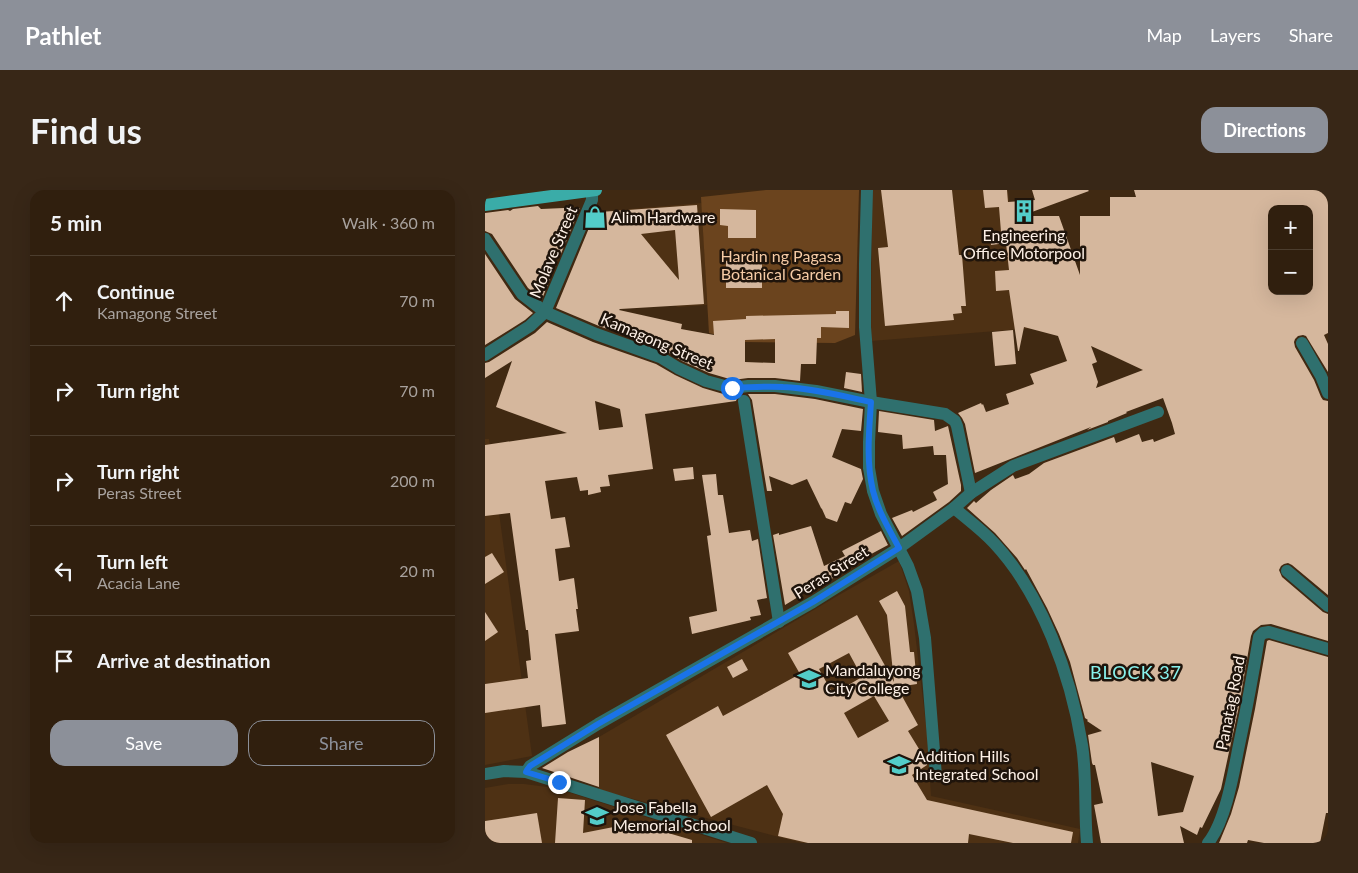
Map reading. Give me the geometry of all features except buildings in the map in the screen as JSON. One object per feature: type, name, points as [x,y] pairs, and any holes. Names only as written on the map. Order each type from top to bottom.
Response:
[{"type":"main road","points":[[485,205],[596,190]]},
{"type":"street","name":"Molave Street","points":[[485,355],[530,326],[545,312],[592,200],[592,190]]},
{"type":"street","points":[[867,190],[865,327],[871,402],[869,468],[873,491],[881,514],[899,548],[917,591],[925,638],[936,776]]},
{"type":"street","name":"Kamagong Street","points":[[485,239],[522,294],[545,312],[596,334],[660,357],[706,381],[726,387],[785,387],[816,391],[950,416],[957,426],[971,493]]},
{"type":"street","points":[[1302,343],[1321,376],[1328,393]]},
{"type":"street","points":[[744,401],[779,622]]},
{"type":"street","name":"Peras Street","points":[[526,772],[530,766],[598,724],[779,622],[899,548],[971,493],[1013,466],[1158,412]]},
{"type":"street","points":[[953,508],[994,543],[1012,564],[1035,600],[1059,657],[1072,693],[1083,746],[1087,843]]},
{"type":"street","points":[[1287,571],[1328,606]]},
{"type":"street","name":"Panatag Road","points":[[1208,843],[1217,830],[1230,789],[1249,699],[1259,637],[1263,633],[1269,632],[1328,649]]},
{"type":"street","points":[[485,774],[504,771],[526,772],[751,843]]},
{"type":"shaded area","points":[[872,190],[1008,190],[1012,226],[1035,328],[871,341]]},
{"type":"shaded area","points":[[702,203],[707,305],[678,307],[660,299],[608,238],[605,211]]},
{"type":"shaded area","points":[[485,439],[489,439],[532,756],[485,765]]},
{"type":"shaded area","name":"Mandaluyong City College","points":[[899,561],[909,591],[914,624],[927,734],[931,796],[1080,829],[1078,843],[802,843],[599,790],[599,737]]},
{"type":"shaded area","points":[[508,784],[555,788],[727,843],[485,843],[485,788]]},
{"type":"green space","name":"Hardin ng Pagasa Botanical Garden","points":[[766,190],[859,190],[855,335],[835,343],[744,342],[709,333],[701,197]]},
{"type":"place","name":"Engineering Office Motorpool","points":[[1024,211]]},
{"type":"place","name":"Alim Hardware","points":[[595,217]]},
{"type":"place","name":"Mandaluyong City College","points":[[809,679]]},
{"type":"place","name":"Addition Hills Integrated School","points":[[899,765]]},
{"type":"place","name":"Jose Fabella Memorial School","points":[[597,816]]},
{"type":"district","name":"BLOCK 37","points":[[1136,673]]},
{"type":"route","points":[[559,782],[526,772],[530,766],[598,724],[813,602],[899,548],[881,514],[873,491],[869,468],[871,402],[785,387],[748,386],[732,388]]}]
